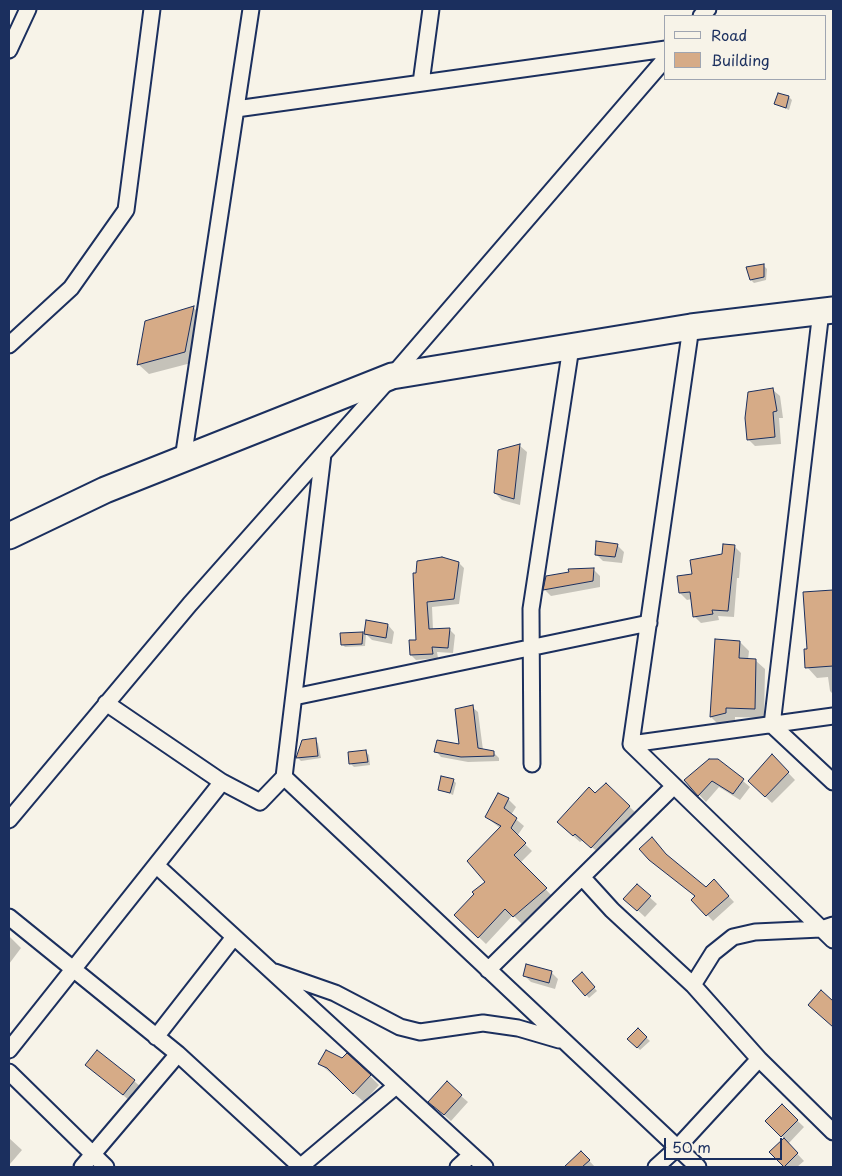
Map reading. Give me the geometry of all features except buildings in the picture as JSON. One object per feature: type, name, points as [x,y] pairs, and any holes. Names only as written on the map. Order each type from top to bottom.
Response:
[{"type":"main road","points":[[9,536],[105,490],[392,376],[691,327],[827,311]]},
{"type":"street","points":[[9,50],[28,9]]},
{"type":"street","points":[[9,345],[71,288],[126,210],[152,9]]},
{"type":"street","points":[[183,459],[251,9]]},
{"type":"street","points":[[421,83],[431,9]]},
{"type":"street","points":[[236,109],[664,49]]},
{"type":"street","points":[[9,820],[190,604],[392,376],[664,60]]},
{"type":"street","points":[[772,725],[827,311]]},
{"type":"street","points":[[631,744],[691,327]]},
{"type":"street","points":[[532,764],[531,610],[572,346]]},
{"type":"street","points":[[106,703],[222,782],[260,802],[284,777],[323,454]]},
{"type":"street","points":[[294,697],[648,623]]},
{"type":"street","points":[[631,744],[833,716]]},
{"type":"street","points":[[772,725],[833,782]]},
{"type":"street","points":[[631,744],[827,927],[833,940]]},
{"type":"street","points":[[284,777],[698,1167]]},
{"type":"street","points":[[9,1050],[74,971],[222,782]]},
{"type":"street","points":[[488,970],[674,786]]},
{"type":"street","points":[[157,866],[485,1167]]},
{"type":"street","points":[[582,877],[612,910],[693,985],[759,1059],[833,1132]]},
{"type":"street","points":[[9,917],[178,1054],[300,1167],[396,1086]]},
{"type":"street","points":[[693,985],[714,953],[733,937],[755,932],[827,927]]},
{"type":"street","points":[[156,1037],[234,937]]},
{"type":"street","points":[[271,970],[335,993],[400,1026],[420,1032],[483,1023],[518,1028],[563,1041]]},
{"type":"street","points":[[82,1167],[178,1054]]},
{"type":"street","points":[[656,1167],[677,1148],[759,1059]]},
{"type":"street","points":[[9,1072],[106,1167]]},
{"type":"street","points":[[458,1167],[471,1155]]}]
